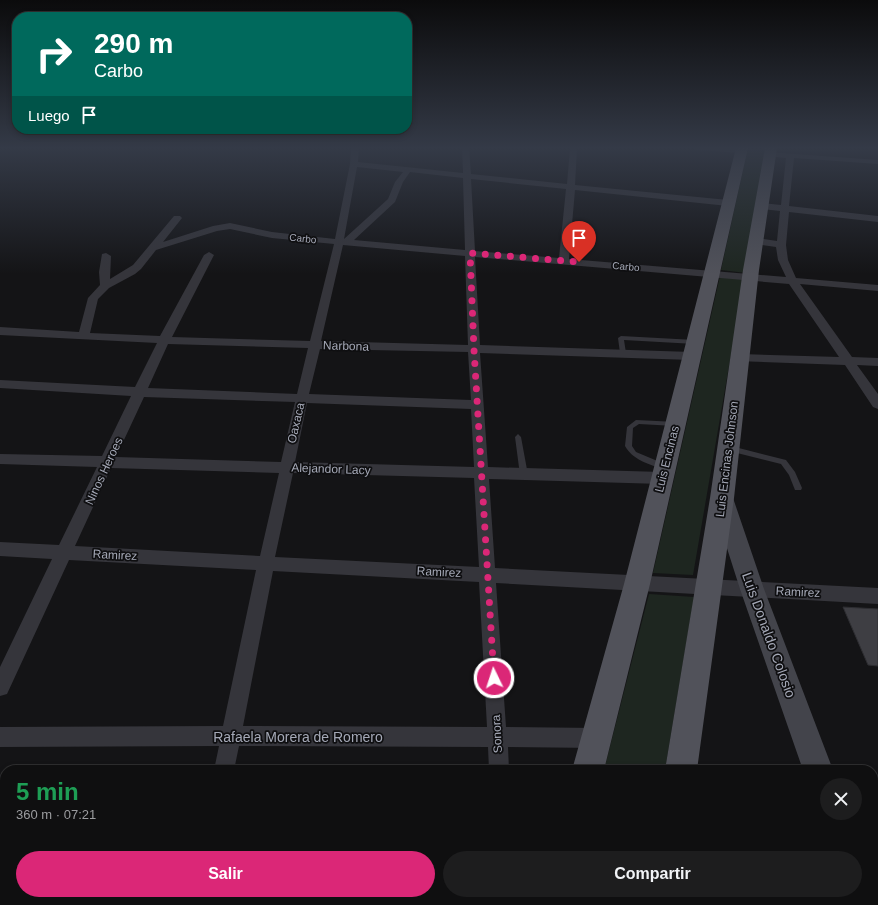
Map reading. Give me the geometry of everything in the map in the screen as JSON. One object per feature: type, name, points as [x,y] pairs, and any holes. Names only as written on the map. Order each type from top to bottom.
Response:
[{"type":"main road","name":"Luis Encinas","points":[[589,765],[638,584],[663,473],[731,190]]},
{"type":"main road","name":"Luis Encinas Johnson","points":[[682,765],[710,587],[750,278],[765,190]]},
{"type":"main road","name":"Luis Donaldo Colosio","points":[[722,498],[752,589],[816,765]]},
{"type":"street","name":"Oaxaca","points":[[225,765],[286,467],[314,345],[343,242],[350,190]]},
{"type":"street","points":[[343,242],[372,220],[392,200],[396,190]]},
{"type":"street","name":"Sonora","points":[[468,190],[474,350],[499,765]]},
{"type":"street","points":[[564,261],[572,190]]},
{"type":"street","points":[[604,190],[728,203]]},
{"type":"street","points":[[786,190],[781,245],[783,260],[793,282],[878,404]]},
{"type":"street","points":[[762,206],[878,219]]},
{"type":"street","points":[[84,335],[93,298],[105,286],[131,272],[177,218]]},
{"type":"street","name":"Carbo","points":[[153,248],[216,228],[230,226],[272,235],[343,242],[793,282],[878,288]]},
{"type":"street","points":[[756,241],[781,245]]},
{"type":"street","name":"Ninos Heroes","points":[[0,687],[108,463],[164,340],[209,255]]},
{"type":"street","points":[[105,286],[104,272],[106,256]]},
{"type":"street","name":"Narbona","points":[[0,331],[164,340],[474,350],[623,353],[693,349]]},
{"type":"street","points":[[740,358],[878,362]]},
{"type":"street","points":[[0,384],[140,392],[478,405]]},
{"type":"street","name":"Alejandor Lacy","points":[[0,459],[524,475],[663,473]]},
{"type":"street","name":"Ramirez","points":[[0,549],[878,596]]},
{"type":"street","name":"Rafaela Morera de Romero","points":[[0,737],[597,738]]},
{"type":"lane","points":[[663,473],[634,454],[628,446],[630,427],[638,422],[675,424]]},
{"type":"lane","points":[[518,437],[524,475]]},
{"type":"lane","points":[[728,448],[783,462],[792,474],[798,488]]},
{"type":"shaded area","points":[[739,190],[760,190],[746,273],[721,270]]},
{"type":"shaded area","points":[[720,276],[744,279],[693,575],[653,573]]},
{"type":"shaded area","points":[[649,594],[694,597],[666,765],[605,765]]},
{"type":"building","points":[[843,607],[878,609],[878,666],[868,665]]},
{"type":"route","points":[[494,678],[474,350],[470,253],[579,262]]}]
